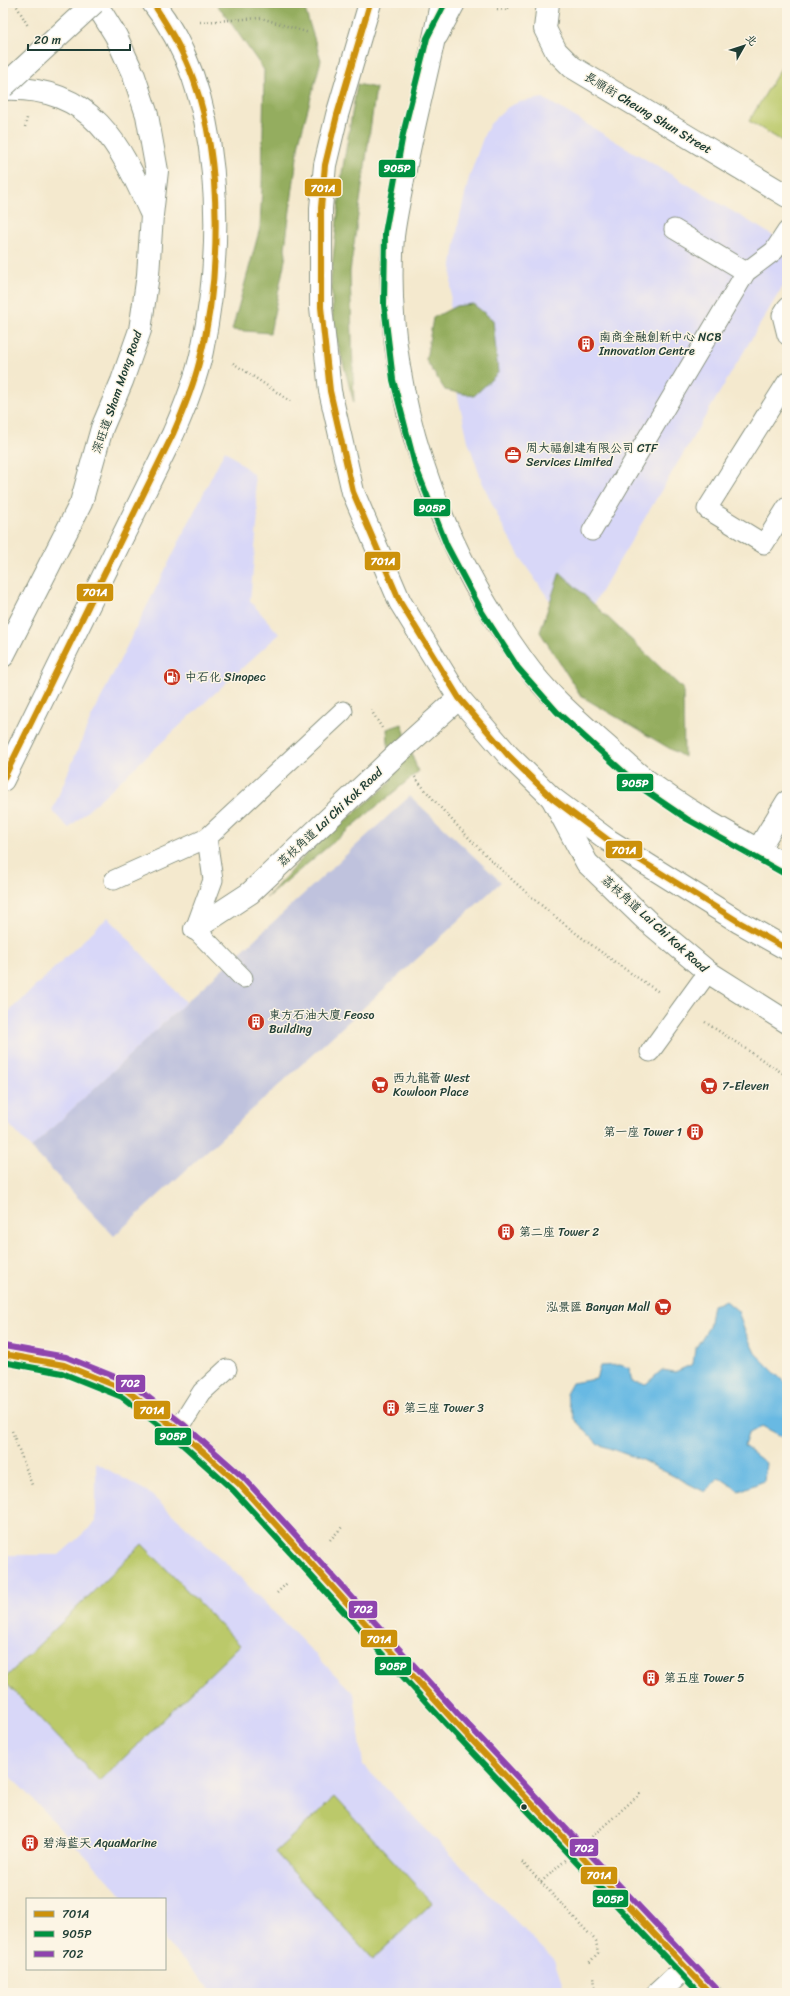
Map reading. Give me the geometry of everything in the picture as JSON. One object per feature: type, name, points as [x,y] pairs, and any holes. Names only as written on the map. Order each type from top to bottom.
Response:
[{"type":"main road","points":[[3,88],[93,3]]},
{"type":"main road","name":"深旺道 Sham Mong Road","points":[[3,656],[80,503],[102,428],[122,381],[140,330],[148,274],[157,171],[147,115],[134,76],[116,36],[103,15],[93,3]]},
{"type":"main road","points":[[3,780],[173,434],[188,399],[202,352],[211,295],[216,243],[214,191],[207,127],[194,78],[170,27],[153,3]]},
{"type":"main road","name":"荔枝角道 Lai Chi Kok Road","points":[[370,3],[336,115],[325,165],[321,208],[321,307],[330,391],[353,492],[400,602],[459,698],[508,755],[552,798],[628,852],[732,918],[787,949]]},
{"type":"main road","points":[[441,3],[434,40],[411,136],[393,234],[392,304],[401,379],[420,455],[454,543],[489,608],[524,663],[563,707],[645,780],[691,812],[787,866]]},
{"type":"main road","points":[[434,40],[454,3]]},
{"type":"main road","name":"長順街 Cheung Shun Street","points":[[548,3],[545,29],[556,51],[572,67],[787,196]]},
{"type":"main road","points":[[3,88],[37,91],[56,96],[93,117],[113,140],[134,176],[152,215]]},
{"type":"main road","name":"荔枝角道 Lai Chi Kok Road","points":[[195,929],[250,892],[459,698]]},
{"type":"main road","name":"荔枝角道 Lai Chi Kok Road","points":[[552,798],[587,863],[646,920],[708,972],[787,1022]]},
{"type":"main road","points":[[758,850],[787,802]]},
{"type":"main road","points":[[3,1354],[64,1365],[126,1390],[178,1430],[239,1484],[452,1719],[710,1993]]},
{"type":"main road","points":[[658,1993],[686,1967]]},
{"type":"lane","points":[[674,229],[746,272]]},
{"type":"lane","points":[[592,531],[746,272],[774,251],[787,231]]},
{"type":"lane","points":[[787,307],[782,315],[787,335]]},
{"type":"lane","points":[[787,382],[707,509],[764,544],[787,507]]},
{"type":"lane","points":[[114,880],[207,838],[343,710]]},
{"type":"lane","points":[[207,838],[213,880],[195,929],[243,978]]},
{"type":"lane","points":[[650,1052],[708,972]]},
{"type":"lane","points":[[178,1430],[202,1392],[227,1369]]},
{"type":"path","points":[[497,9],[508,10],[508,3]]},
{"type":"path","points":[[195,23],[261,18],[309,33]]},
{"type":"path","points":[[233,363],[290,401]]},
{"type":"path","points":[[370,710],[398,753],[430,797],[506,874],[550,913],[610,960],[787,1076]]},
{"type":"path","points":[[12,1431],[32,1485]]},
{"type":"path","points":[[541,1882],[642,1792]]},
{"type":"path","points":[[522,1862],[596,1941],[598,1953],[588,1964]]},
{"type":"path","points":[[591,1993],[595,1988],[594,1975]]},
{"type":"shaded area","name":"南商金融創新中心 NCB Innovation Centre","points":[[543,98],[787,244],[787,279],[577,632],[548,598],[523,562],[501,523],[482,482],[468,441],[458,397],[452,353],[450,309],[452,264],[459,220],[469,178],[484,135],[490,124],[508,107],[519,102]]},
{"type":"shaded area","name":"中石化 Sinopec","points":[[225,450],[254,475],[258,515],[250,601],[279,634],[69,828],[52,811],[90,720]]},
{"type":"shaded area","points":[[410,796],[501,882],[114,1236],[31,1148],[169,1018]]},
{"type":"shaded area","points":[[108,917],[186,1002],[31,1148],[3,1118],[3,1017]]},
{"type":"shaded area","points":[[96,1463],[148,1492],[227,1564],[354,1694],[363,1765],[554,1960],[563,1986],[561,1993],[214,1993],[166,1942],[166,1898],[125,1898],[3,1768],[3,1555],[59,1555],[96,1522]]},
{"type":"green space","points":[[215,3],[303,3],[321,60],[299,142],[285,248],[286,255],[270,333],[232,330],[260,228],[264,70]]},
{"type":"green space","points":[[787,58],[787,144],[749,121]]},
{"type":"green space","points":[[357,84],[376,88],[350,272],[354,403],[333,326],[331,278],[342,173]]},
{"type":"green space","points":[[473,304],[493,320],[498,373],[474,396],[445,390],[426,360],[433,318],[456,306]]},
{"type":"green space","points":[[560,572],[683,689],[684,757],[581,696],[540,632]]},
{"type":"green space","points":[[402,724],[418,772],[266,898],[309,851],[391,782],[387,729]]},
{"type":"green space","points":[[142,1544],[240,1645],[100,1781],[3,1680]]},
{"type":"green space","points":[[335,1797],[432,1903],[373,1959],[275,1852]]},
{"type":"water","points":[[726,1301],[738,1311],[755,1353],[787,1385],[787,1433],[783,1437],[762,1426],[748,1434],[744,1446],[766,1463],[764,1481],[739,1491],[719,1477],[705,1492],[642,1460],[598,1444],[574,1419],[566,1394],[572,1383],[596,1379],[600,1366],[620,1365],[629,1368],[632,1382],[646,1384],[662,1370],[675,1372],[693,1364],[695,1349],[709,1327],[713,1305]]},
{"type":"transit line","name":"701A","points":[[3,780],[173,434],[194,381],[206,330],[212,295],[216,221],[210,148],[203,113],[190,70],[176,40],[153,3]]},
{"type":"transit line","name":"701A","points":[[370,3],[337,115],[325,165],[321,208],[321,307],[330,391],[353,492],[400,602],[459,698],[508,755],[552,798],[608,840],[739,922],[787,949]]},
{"type":"transit line","name":"905P","points":[[445,3],[427,38],[403,134],[385,233],[384,305],[393,380],[415,465],[447,546],[482,612],[518,668],[557,712],[640,787],[687,819],[783,873]]},
{"type":"transit line","name":"702","points":[[4,1346],[66,1357],[130,1383],[183,1424],[244,1478],[458,1714],[716,1988]]},
{"type":"transit line","name":"701A","points":[[3,1354],[64,1365],[126,1390],[178,1430],[239,1484],[452,1719],[710,1993]]},
{"type":"transit line","name":"905P","points":[[3,1362],[62,1373],[122,1397],[173,1436],[233,1490],[446,1724],[699,1993]]},
{"type":"place","name":"南商金融創新中心 NCB Innovation Centre","points":[[586,344]]},
{"type":"place","name":"周大福創建有限公司 CTF Services Limited","points":[[513,455]]},
{"type":"place","name":"中石化 Sinopec","points":[[172,677]]},
{"type":"place","name":"東方石油大廈 Feoso Building","points":[[256,1022]]},
{"type":"place","name":"西九龍薈 West Kowloon Place","points":[[380,1085]]},
{"type":"place","name":"7-Eleven","points":[[709,1086]]},
{"type":"place","name":"第一座 Tower 1","points":[[695,1132]]},
{"type":"place","name":"第二座 Tower 2","points":[[506,1232]]},
{"type":"place","name":"泓景匯 Banyan Mall","points":[[663,1307]]},
{"type":"place","name":"第三座 Tower 3","points":[[391,1408]]},
{"type":"place","name":"第五座 Tower 5","points":[[651,1678]]},
{"type":"place","name":"碧海藍天 AquaMarine","points":[[30,1843]]}]
